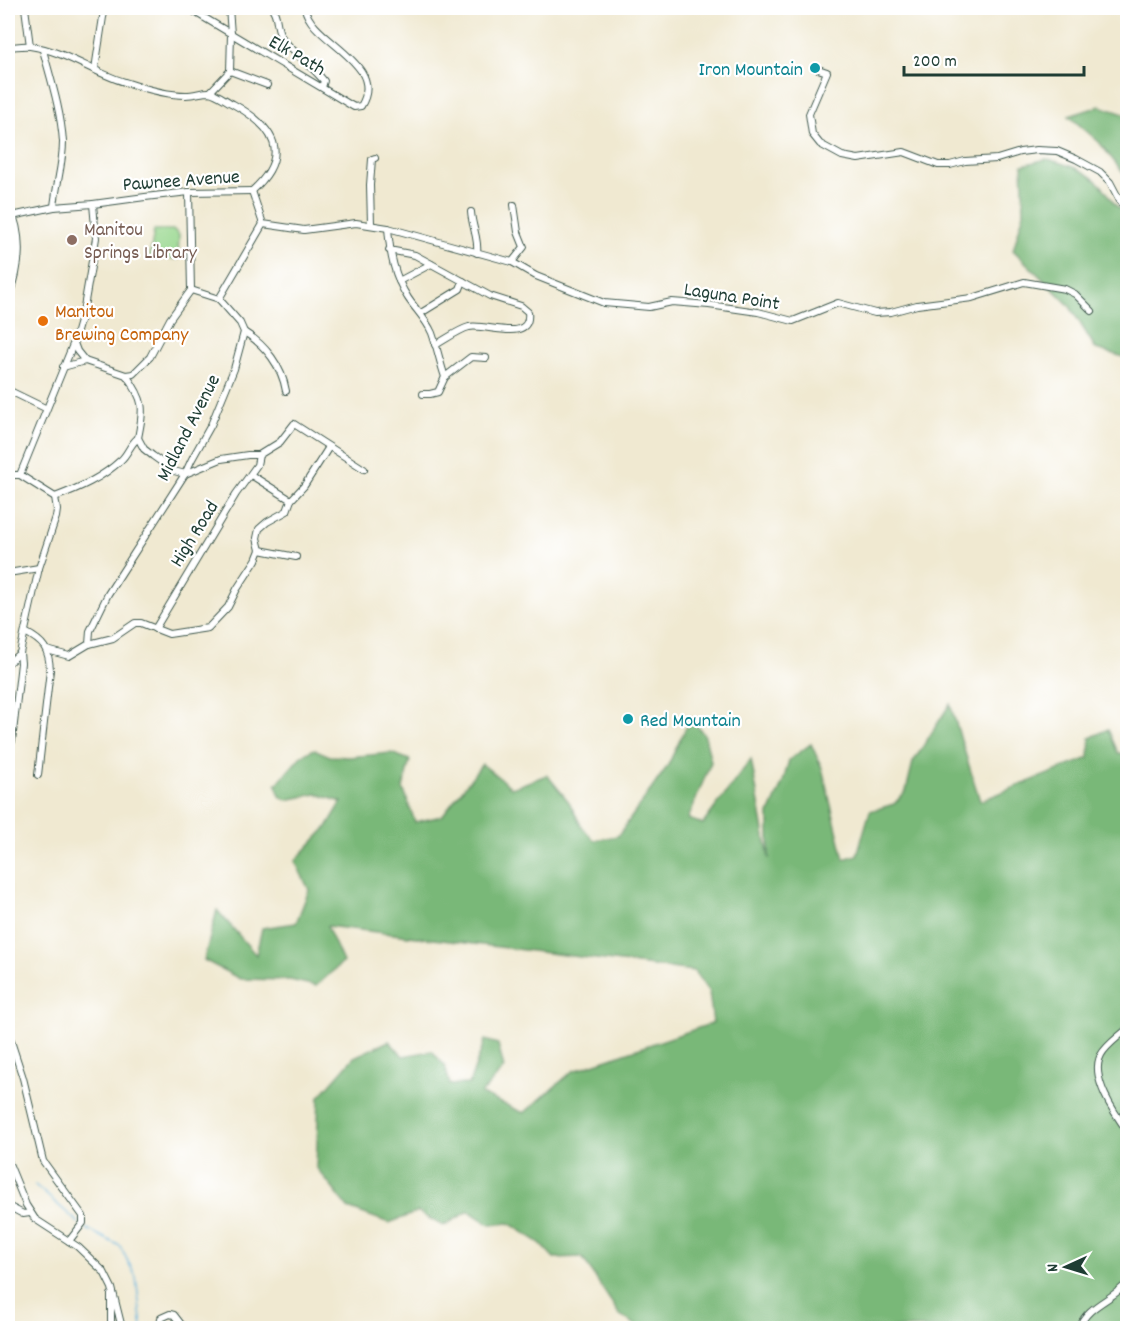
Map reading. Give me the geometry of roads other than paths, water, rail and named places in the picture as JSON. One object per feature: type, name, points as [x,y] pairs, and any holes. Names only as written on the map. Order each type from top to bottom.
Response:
[{"type":"main road","points":[[8,205],[17,231],[19,249],[18,265],[8,299]]},
{"type":"street","points":[[25,8],[30,46]]},
{"type":"street","points":[[95,69],[106,8]]},
{"type":"street","name":"Elk Path","points":[[188,8],[354,108],[360,106],[366,97],[366,83],[359,69],[338,45],[312,24],[305,8]]},
{"type":"street","points":[[210,92],[230,71],[229,8]]},
{"type":"street","points":[[272,8],[275,11],[281,38],[319,74],[324,81],[322,87]]},
{"type":"street","points":[[8,47],[30,46],[95,69],[112,79],[147,89],[186,95],[210,92],[249,113],[267,130],[275,142],[275,158],[267,178],[252,191]]},
{"type":"street","points":[[43,50],[63,142],[54,207]]},
{"type":"street","points":[[815,68],[826,72],[809,114],[812,134],[820,144],[842,156],[858,159],[904,152],[938,165],[950,165],[965,161],[997,159],[1020,152],[1057,151],[1100,172],[1110,182],[1121,203],[1128,205]]},
{"type":"street","points":[[230,71],[267,85]]},
{"type":"street","points":[[371,224],[370,185],[372,159],[375,158]]},
{"type":"street","name":"Pawnee Avenue","points":[[12,216],[54,207],[189,192],[252,191],[263,224]]},
{"type":"street","points":[[74,342],[77,351],[85,361],[126,375],[133,374],[150,357],[170,318],[191,291],[189,192]]},
{"type":"street","points":[[20,475],[42,422],[45,408],[74,342],[84,307],[96,238],[93,204]]},
{"type":"street","points":[[219,299],[263,224],[304,230],[356,223],[371,224],[512,262],[524,247],[514,205]]},
{"type":"street","points":[[471,212],[472,228],[478,242],[477,253]]},
{"type":"street","points":[[388,228],[393,268],[409,299],[421,313],[431,332],[445,377]]},
{"type":"street","points":[[389,250],[415,255],[490,296],[521,306],[528,312],[529,320],[518,330],[470,327],[435,345]]},
{"type":"street","name":"Laguna Point","points":[[512,262],[536,276],[604,303],[649,307],[672,302],[709,305],[758,312],[793,321],[838,303],[875,313],[891,312],[917,305],[972,298],[1024,282],[1065,289],[1075,294],[1092,311]]},
{"type":"street","points":[[399,281],[431,264]]},
{"type":"street","points":[[421,313],[460,289],[463,281]]},
{"type":"street","points":[[191,291],[219,299],[244,332],[255,338],[270,355],[284,380],[286,391]]},
{"type":"street","name":"Midland Avenue","points":[[89,644],[90,630],[108,594],[185,474],[225,394],[244,332]]},
{"type":"street","points":[[423,394],[438,392],[445,377],[471,357],[486,358]]},
{"type":"street","points":[[63,367],[85,361]]},
{"type":"street","points":[[126,375],[138,392],[142,404],[138,438],[144,449],[174,471],[185,474],[221,459],[259,455],[280,442],[294,424],[364,469]]},
{"type":"street","points":[[8,390],[45,408]]},
{"type":"street","points":[[55,497],[76,489],[112,468],[124,458],[132,443],[138,438]]},
{"type":"street","points":[[25,632],[47,650],[69,656],[89,644],[113,638],[135,623],[141,623],[163,633],[176,634],[208,628],[228,607],[260,550],[257,538],[259,529],[287,511],[291,500],[304,486],[329,447]]},
{"type":"street","name":"High Road","points":[[155,629],[236,494],[257,465],[259,455]]},
{"type":"street","points":[[8,475],[20,475],[55,497],[57,510],[39,568],[20,653],[21,663],[12,741]]},
{"type":"street","points":[[251,475],[291,500]]},
{"type":"street","points":[[260,550],[297,557]]},
{"type":"street","points":[[8,573],[39,568]]},
{"type":"street","points":[[38,775],[50,670],[47,650]]},
{"type":"street","points":[[8,663],[20,653]]},
{"type":"street","points":[[1128,1028],[1101,1054],[1098,1064],[1105,1094],[1128,1132]]},
{"type":"street","points":[[8,1032],[23,1078],[43,1161],[80,1210],[83,1223],[69,1241]]},
{"type":"street","points":[[8,1161],[30,1213],[35,1219],[69,1241],[104,1272],[112,1288],[122,1329]]},
{"type":"street","points":[[8,1206],[23,1214],[30,1213]]},
{"type":"street","points":[[1079,1329],[1090,1311],[1121,1291],[1128,1282]]},
{"type":"street","points":[[111,1329],[112,1288]]},
{"type":"street","points":[[159,1329],[161,1318],[170,1314],[174,1315],[184,1329]]},
{"type":"waterway","points":[[35,1185],[79,1223]]},
{"type":"waterway","points":[[87,1229],[120,1246],[136,1277],[142,1328]]},
{"type":"place","name":"Iron Mountain","points":[[815,68]]},
{"type":"place","name":"Manitou Springs Library","points":[[72,240]]},
{"type":"place","name":"Manitou Brewing Company","points":[[43,321]]},
{"type":"place","name":"Red Mountain","points":[[628,719]]}]
